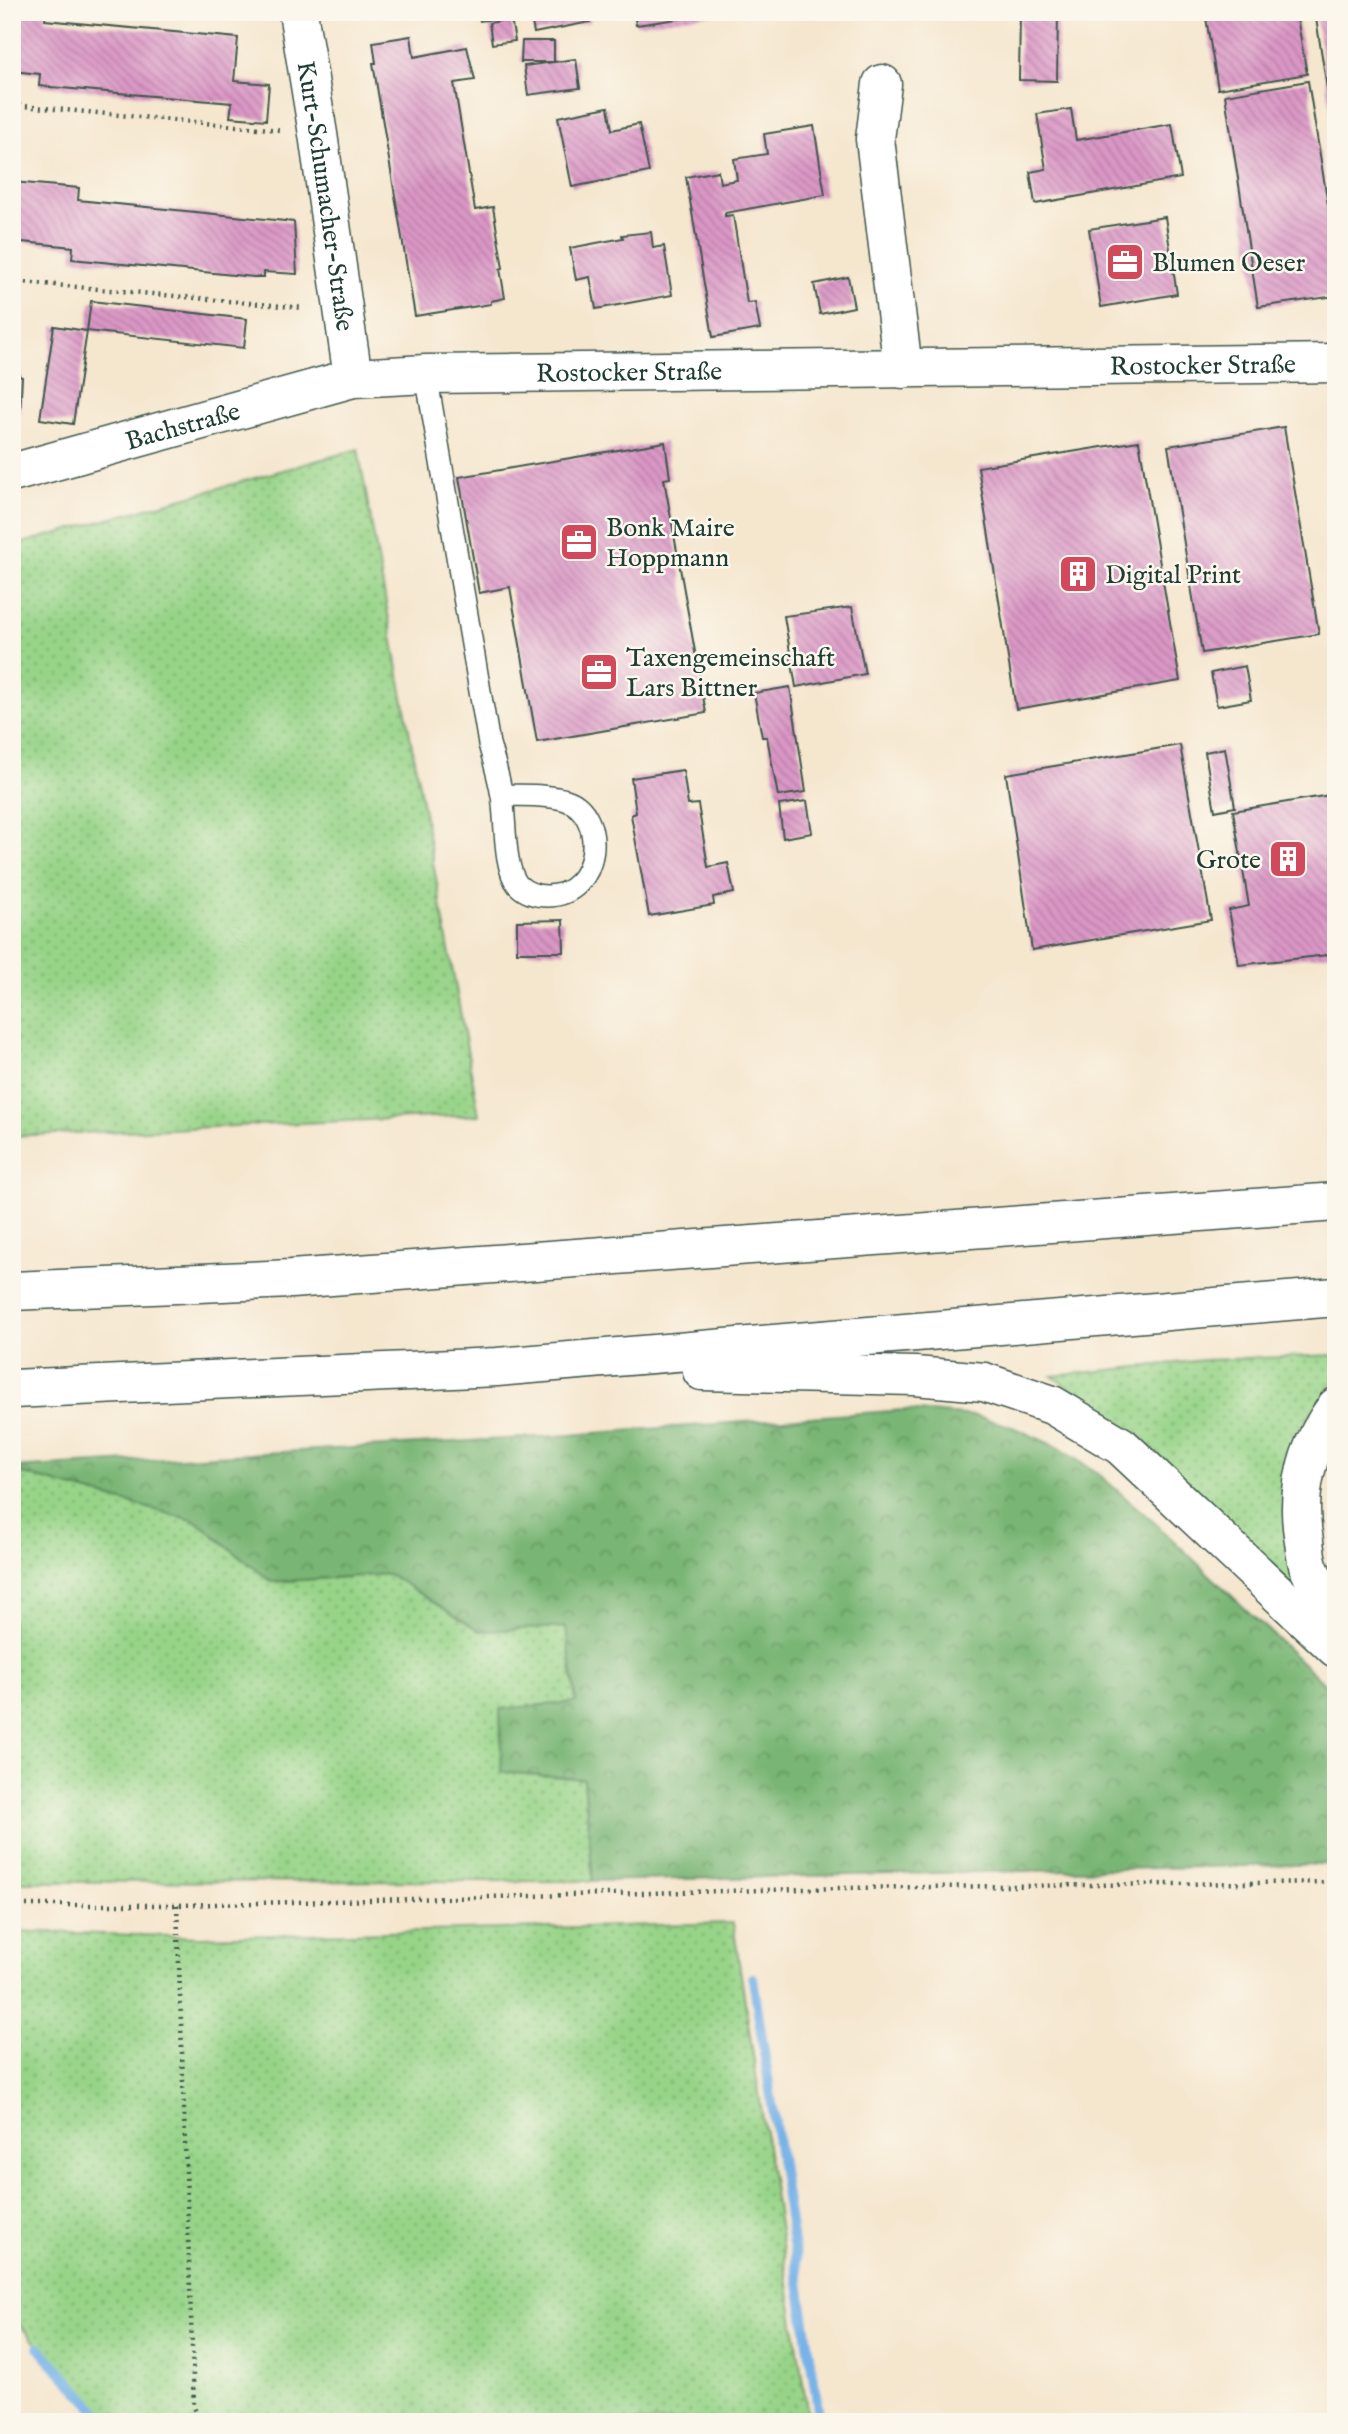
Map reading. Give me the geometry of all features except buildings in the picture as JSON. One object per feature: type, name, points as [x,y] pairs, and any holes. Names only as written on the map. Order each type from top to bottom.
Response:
[{"type":"main road","name":"Kurt-Schumacher-Straße","points":[[298,12],[353,378]]},
{"type":"main road","points":[[882,84],[875,139],[903,369]]},
{"type":"main road","name":"Rostocker Straße","points":[[353,378],[426,374],[1336,363]]},
{"type":"main road","name":"Bachstraße","points":[[12,473],[353,378]]},
{"type":"main road","points":[[12,1291],[292,1279],[1336,1202]]},
{"type":"main road","points":[[12,1390],[496,1367],[1336,1297]]},
{"type":"main road","points":[[496,1367],[915,1376],[984,1382],[1052,1405],[1121,1446],[1336,1648]]},
{"type":"main road","points":[[1336,1407],[1308,1461],[1300,1489],[1299,1518],[1308,1566],[1336,1616]]},
{"type":"lane","points":[[426,374],[489,744],[502,795],[510,868],[519,885],[535,896],[559,896],[580,883],[592,864],[590,828],[586,817],[567,800],[502,795]]},
{"type":"path","points":[[12,105],[318,134]]},
{"type":"path","points":[[12,281],[343,310]]},
{"type":"path","points":[[12,1905],[177,1905],[842,1888],[1336,1882]]},
{"type":"path","points":[[177,1905],[194,2407],[200,2422]]},
{"type":"path","points":[[12,2306],[12,2355]]},
{"type":"green space","points":[[358,449],[479,1115],[12,1136],[12,546]]},
{"type":"green space","points":[[1336,1355],[1336,1379],[1308,1419],[1307,1603],[1192,1486],[1133,1433],[1052,1376],[1204,1360]]},
{"type":"green space","points":[[904,1410],[976,1416],[1010,1426],[1055,1446],[1095,1471],[1156,1524],[1336,1695],[1336,1864],[593,1881],[584,1779],[502,1772],[500,1709],[576,1702],[566,1627],[480,1631],[389,1574],[272,1582],[196,1521],[12,1471],[12,1468],[555,1436]]},
{"type":"green space","points":[[12,1471],[196,1521],[272,1582],[389,1574],[480,1631],[566,1627],[576,1703],[502,1772],[584,1779],[593,1881],[12,1882]]},
{"type":"green space","points":[[733,1923],[809,2422],[105,2422],[12,2316],[12,1931],[201,1937]]},
{"type":"waterway","points":[[753,1978],[820,2422]]},
{"type":"waterway","points":[[39,2348],[107,2422]]},
{"type":"place","name":"Blumen Oeser","points":[[1125,262]]},
{"type":"place","name":"Bonk Maire Hoppmann","points":[[579,542]]},
{"type":"place","name":"Digital Print","points":[[1078,574]]},
{"type":"place","name":"Taxengemeinschaft Lars Bittner","points":[[599,672]]},
{"type":"place","name":"Grote","points":[[1288,859]]}]
